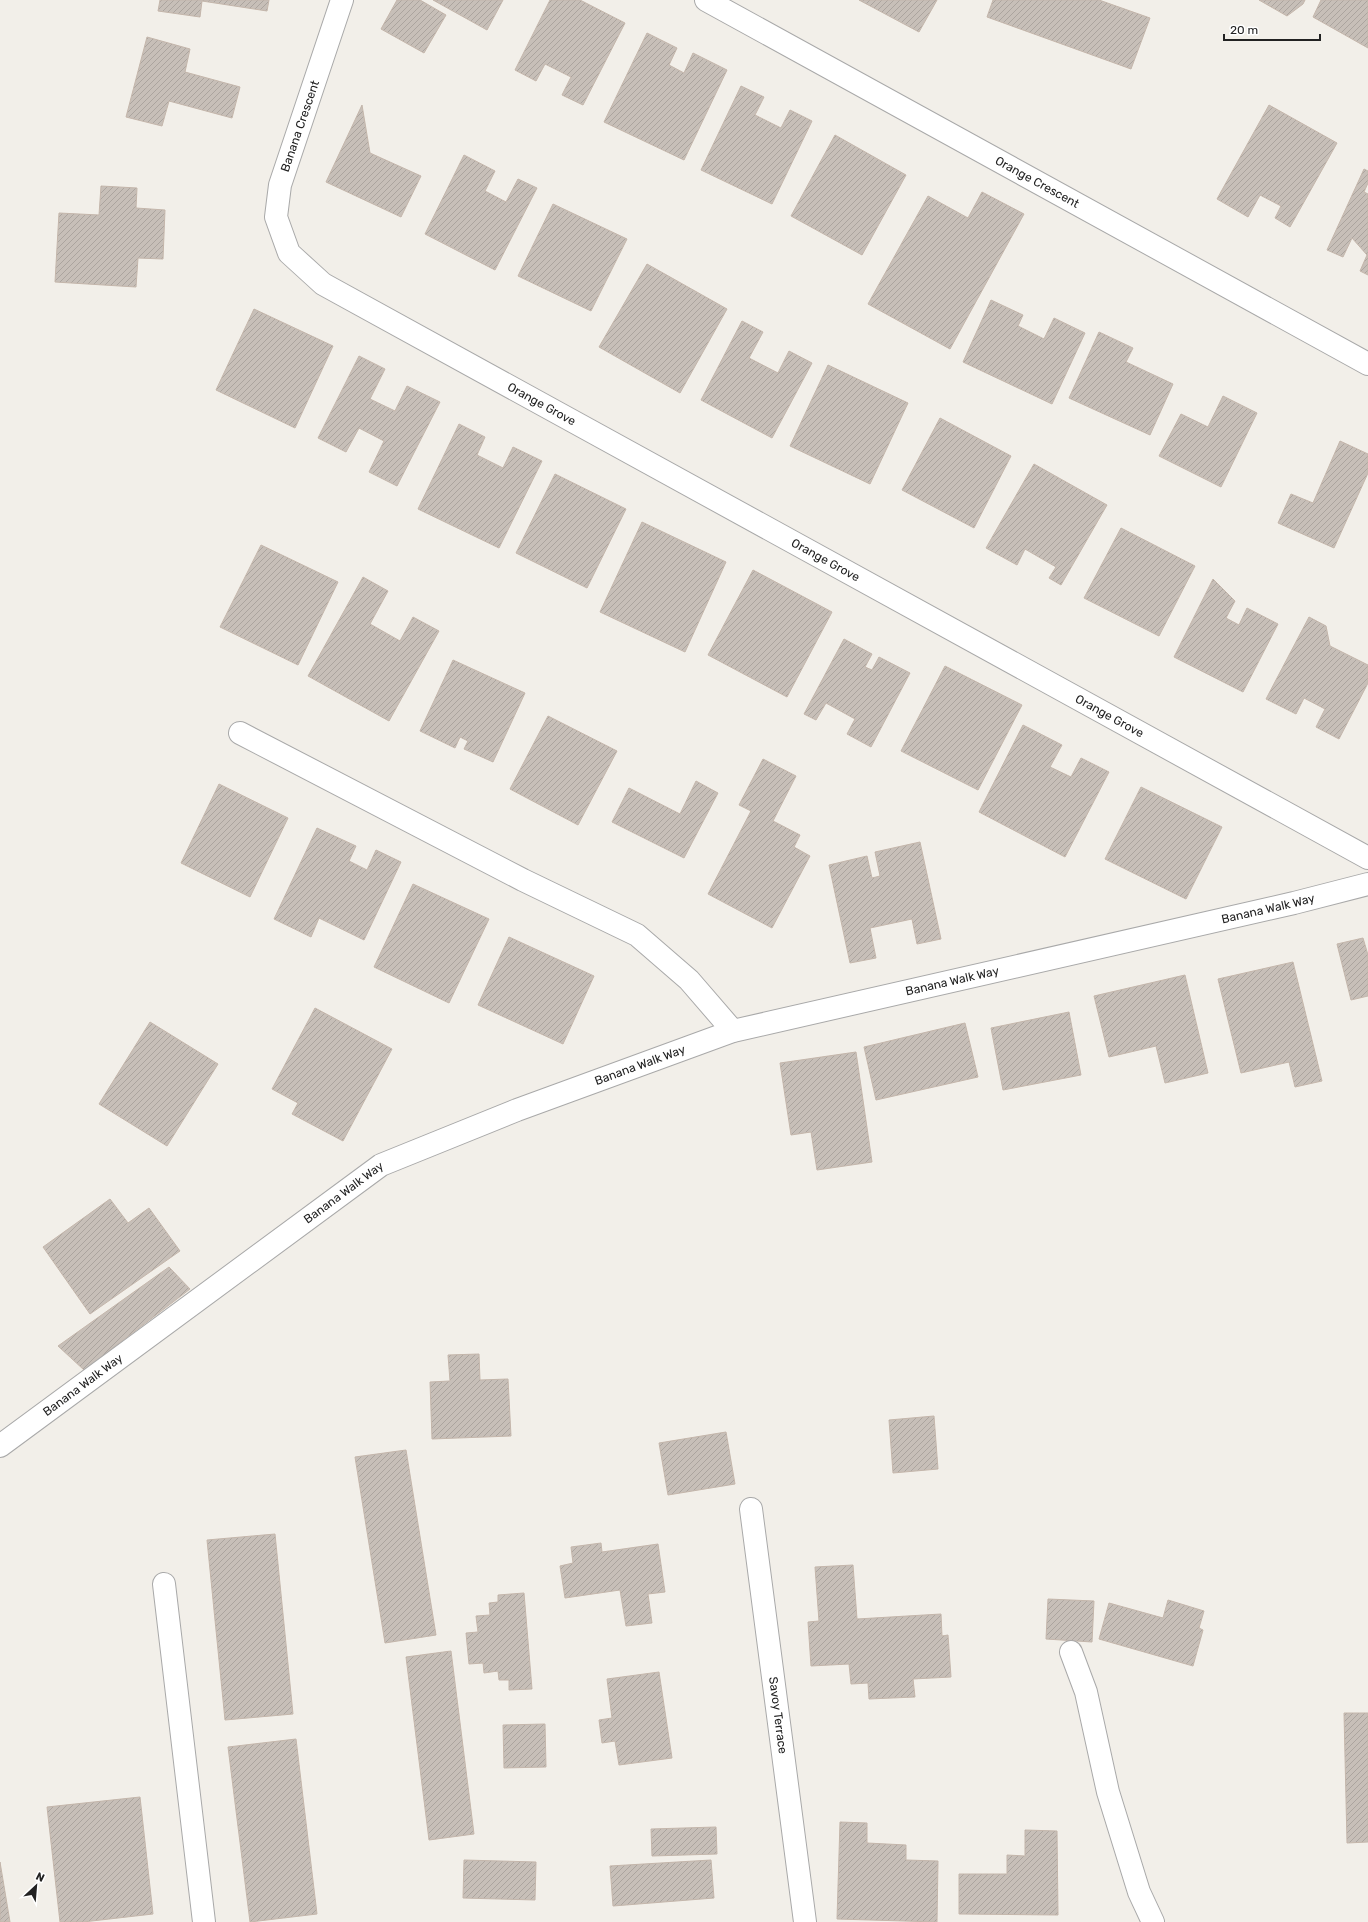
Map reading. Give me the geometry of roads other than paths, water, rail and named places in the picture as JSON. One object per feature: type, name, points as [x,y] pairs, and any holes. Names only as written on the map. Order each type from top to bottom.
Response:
[{"type":"street","name":"Banana Crescent","points":[[289,253],[276,217],[280,185],[342,0]]},
{"type":"street","name":"Orange Crescent","points":[[706,0],[1368,364]]},
{"type":"street","name":"Orange Grove","points":[[289,253],[324,284],[1368,858]]},
{"type":"street","points":[[240,733],[523,880],[637,935],[688,980],[733,1031]]},
{"type":"street","name":"Banana Walk Way","points":[[0,1446],[381,1165],[517,1110],[733,1031],[1294,903],[1368,884]]},
{"type":"street","name":"Savoy Terrace","points":[[751,1509],[805,1922]]},
{"type":"street","points":[[164,1584],[204,1922]]},
{"type":"street","points":[[1072,1652],[1086,1692],[1108,1792],[1139,1892],[1153,1922]]}]
